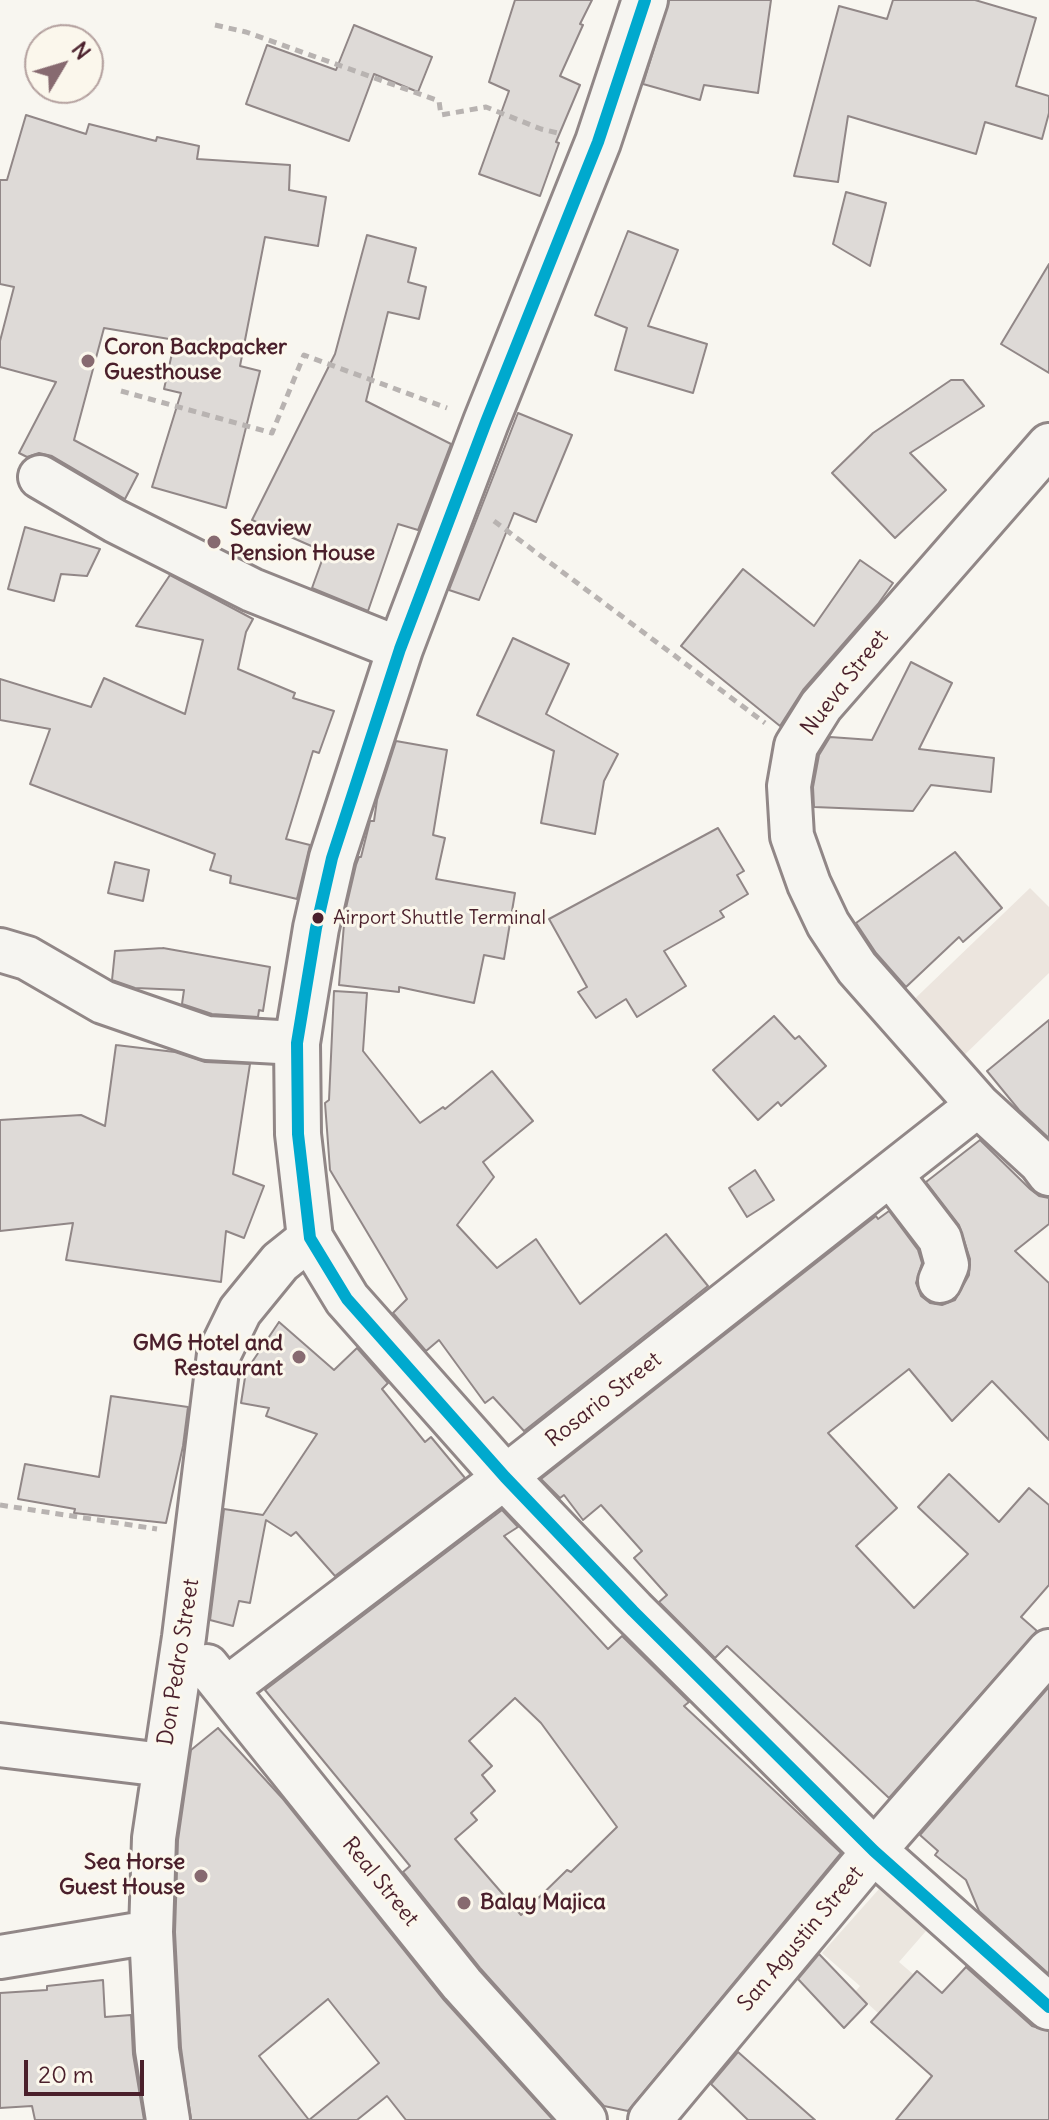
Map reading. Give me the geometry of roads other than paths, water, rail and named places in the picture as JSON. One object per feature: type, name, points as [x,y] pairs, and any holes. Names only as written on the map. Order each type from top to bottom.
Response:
[{"type":"main road","points":[[645,0],[598,142],[486,422],[400,649],[332,858],[316,928],[297,1043],[298,1134],[310,1238],[347,1299],[505,1477],[633,1611],[874,1851],[1049,2007]]},
{"type":"street","name":"Nueva Street","points":[[1049,445],[821,706],[796,746],[789,786],[792,836],[809,884],[828,924],[857,968],[978,1105],[1049,1174]]},
{"type":"street","points":[[40,477],[115,521],[252,590],[400,649]]},
{"type":"street","points":[[0,950],[27,958],[103,1002],[207,1038],[297,1043]]},
{"type":"street","name":"Rosario Street","points":[[226,1689],[505,1477],[978,1105]]},
{"type":"street","points":[[891,1175],[940,1239],[947,1265],[940,1281]]},
{"type":"street","name":"Don Pedro Street","points":[[168,2120],[157,2050],[151,1932],[154,1838],[184,1637],[219,1354],[240,1311],[280,1262],[310,1238]]},
{"type":"street","name":"Real Street","points":[[184,1637],[462,1984],[585,2120]]},
{"type":"street","name":"San Agustin Street","points":[[650,2120],[874,1851],[1049,1651]]},
{"type":"street","points":[[0,1745],[163,1765]]},
{"type":"street","points":[[0,1957],[151,1932]]},
{"type":"place","name":"Coron Backpacker Guesthouse","points":[[88,361]]},
{"type":"place","name":"Seaview Pension House","points":[[214,542]]},
{"type":"place","name":"Airport Shuttle Terminal","points":[[318,918]]},
{"type":"place","name":"GMG Hotel and Restaurant","points":[[299,1357]]},
{"type":"place","name":"Sea Horse Guest House","points":[[201,1876]]},
{"type":"place","name":"Balay Majica","points":[[464,1903]]}]
